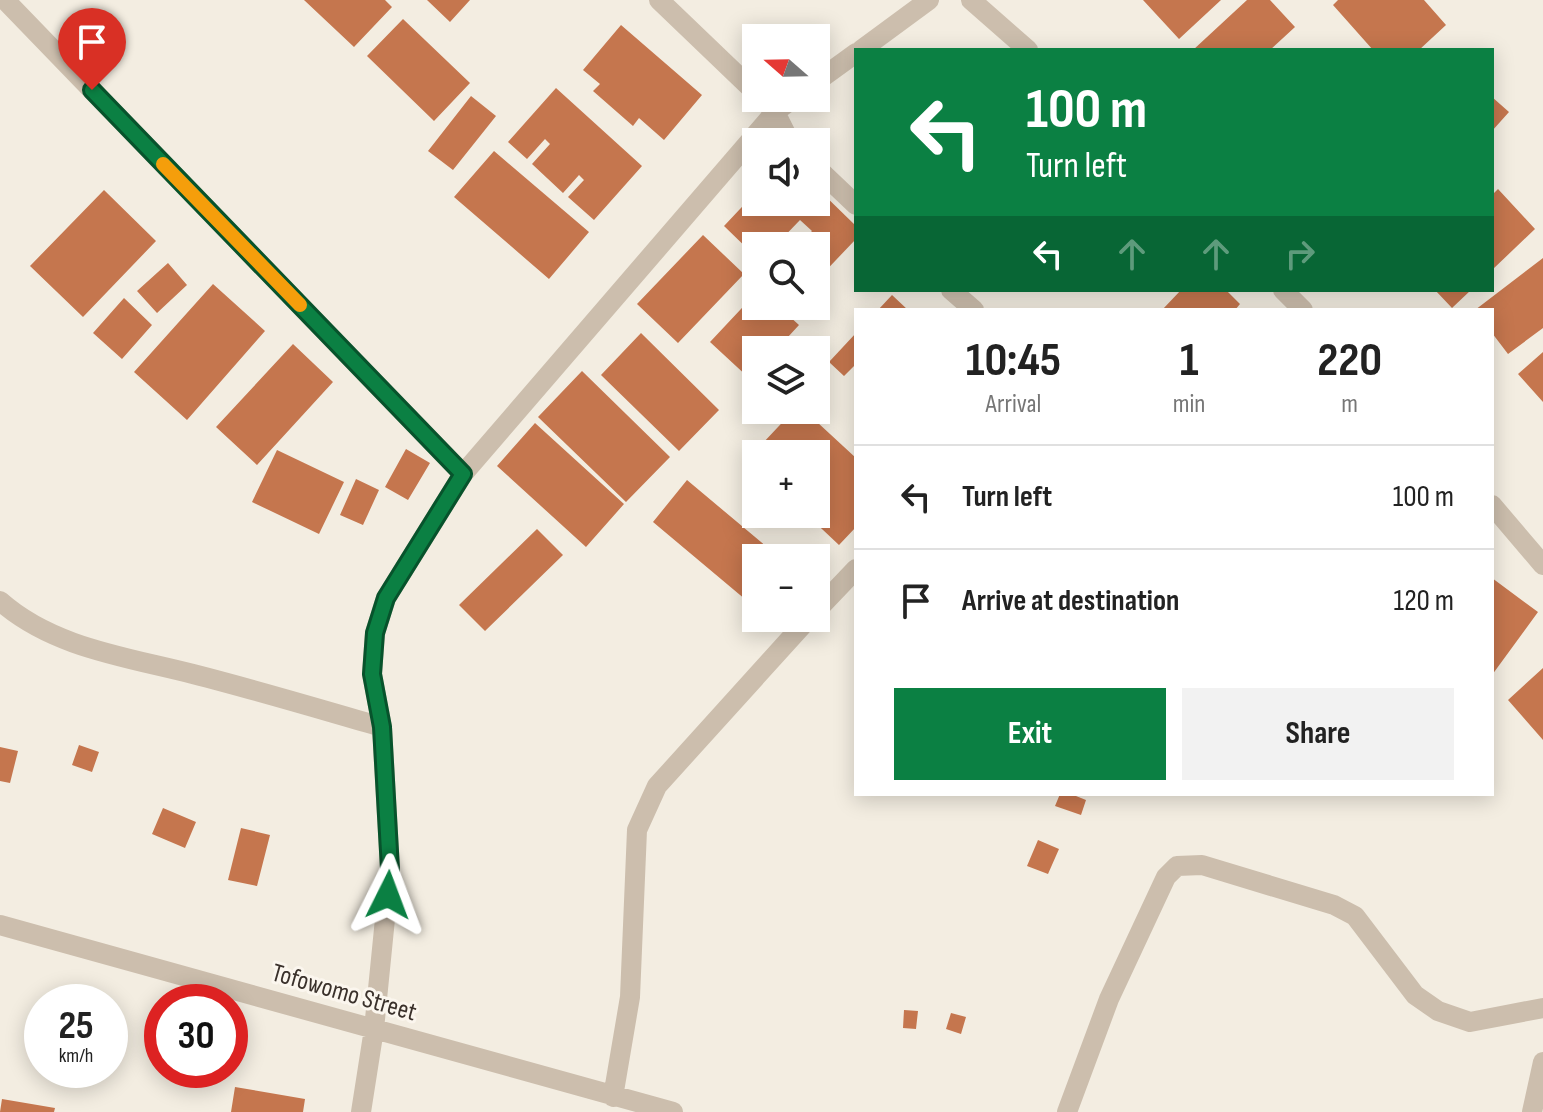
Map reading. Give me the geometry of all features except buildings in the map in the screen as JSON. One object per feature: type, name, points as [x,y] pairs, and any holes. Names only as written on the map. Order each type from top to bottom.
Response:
[{"type":"street","points":[[5,0],[463,474]]},
{"type":"street","points":[[659,0],[742,80]]},
{"type":"street","points":[[863,48],[929,0]]},
{"type":"street","points":[[971,0],[1026,48]]},
{"type":"street","points":[[830,72],[854,55]]},
{"type":"street","points":[[361,1112],[374,1029],[390,869],[382,727],[372,674],[375,633],[386,598],[463,474],[762,112]]},
{"type":"street","points":[[830,180],[854,203]]},
{"type":"street","points":[[953,292],[972,308]]},
{"type":"street","points":[[1285,292],[1301,308]]},
{"type":"street","points":[[1494,507],[1543,565]]},
{"type":"street","points":[[830,596],[854,571]]},
{"type":"street","points":[[0,601],[62,638],[122,658],[192,673],[382,727]]},
{"type":"street","points":[[613,1097],[630,997],[637,830],[657,786],[796,632]]},
{"type":"street","points":[[1067,1112],[1109,999],[1166,877],[1177,866],[1202,865],[1334,905],[1355,916],[1415,995],[1438,1011],[1470,1022],[1543,1008]]},
{"type":"street","name":"Tofowomo Street","points":[[0,925],[673,1112]]},
{"type":"street","points":[[1532,1112],[1543,1062]]},
{"type":"slow traffic","points":[[163,164],[300,305]]},
{"type":"route","points":[[92,90],[463,474],[386,598],[375,633],[372,674],[382,727],[390,869],[388,895]]}]
